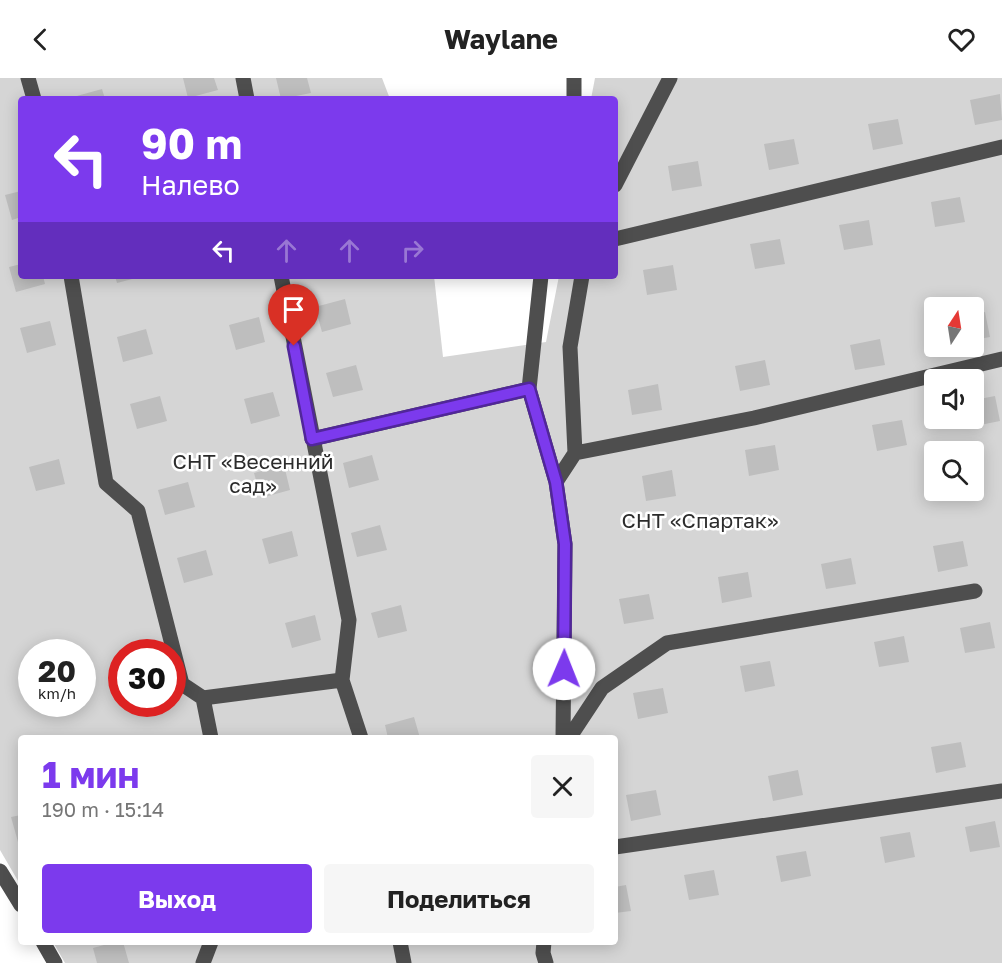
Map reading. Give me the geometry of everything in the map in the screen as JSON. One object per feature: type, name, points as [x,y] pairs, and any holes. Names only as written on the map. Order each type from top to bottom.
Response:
[{"type":"street","points":[[28,78],[33,96]]},
{"type":"street","points":[[243,78],[246,96]]},
{"type":"street","points":[[574,78],[574,96]]},
{"type":"street","points":[[618,179],[670,78]]},
{"type":"street","points":[[618,238],[1002,147]]},
{"type":"street","points":[[72,279],[106,483],[138,511],[182,684],[203,698],[342,680]]},
{"type":"street","points":[[282,279],[349,620],[342,680],[360,735]]},
{"type":"street","points":[[540,279],[529,389],[556,482],[565,544],[563,735]]},
{"type":"street","points":[[556,482],[575,453],[570,347],[581,279]]},
{"type":"street","points":[[575,453],[754,418],[1002,359]]},
{"type":"street","points":[[312,439],[529,389]]},
{"type":"street","points":[[571,735],[602,688],[667,643],[975,591]]},
{"type":"street","points":[[203,698],[210,735]]},
{"type":"street","points":[[618,848],[1002,791]]},
{"type":"street","points":[[0,871],[18,900]]},
{"type":"street","points":[[45,945],[55,963]]},
{"type":"street","points":[[203,963],[210,945]]},
{"type":"street","points":[[401,945],[404,963]]},
{"type":"street","points":[[544,945],[546,963]]},
{"type":"green space","name":"СНТ «Спартак»","points":[[0,78],[382,78],[389,96],[18,96],[18,279],[434,279],[443,357],[546,342],[558,279],[618,279],[618,96],[592,96],[595,78],[1002,78],[1002,963],[65,963],[55,945],[618,945],[618,735],[18,735],[18,881],[0,850]]},
{"type":"building","points":[[183,78],[214,78],[218,90],[188,96]]},
{"type":"building","points":[[276,78],[307,78],[311,93],[280,96]]},
{"type":"building","points":[[102,89],[104,96],[77,96]]},
{"type":"building","points":[[1000,94],[1002,120],[975,125],[970,100]]},
{"type":"building","points":[[898,119],[903,144],[873,150],[868,124]]},
{"type":"building","points":[[794,139],[799,164],[769,170],[764,144]]},
{"type":"building","points":[[698,161],[702,186],[672,191],[668,166]]},
{"type":"building","points":[[18,192],[18,218],[12,220],[5,195]]},
{"type":"building","points":[[960,197],[965,222],[935,227],[931,202]]},
{"type":"building","points":[[869,220],[873,245],[844,250],[839,225]]},
{"type":"building","points":[[780,239],[785,264],[755,269],[750,244]]},
{"type":"building","points":[[18,265],[18,279],[44,279],[45,284],[16,292],[9,267]]},
{"type":"building","points":[[673,265],[677,290],[647,295],[643,270]]},
{"type":"building","points":[[116,279],[132,279],[117,283]]},
{"type":"building","points":[[345,299],[351,324],[322,332],[315,307]]},
{"type":"building","points":[[984,312],[990,337],[984,338]]},
{"type":"building","points":[[259,317],[265,342],[236,350],[229,325]]},
{"type":"building","points":[[50,321],[56,345],[27,353],[20,328]]},
{"type":"building","points":[[146,329],[153,354],[123,362],[117,337]]},
{"type":"building","points":[[880,339],[885,365],[855,370],[850,345]]},
{"type":"building","points":[[765,360],[770,385],[740,391],[735,366]]},
{"type":"building","points":[[356,365],[363,390],[333,397],[326,373]]},
{"type":"building","points":[[658,384],[662,410],[632,415],[628,390]]},
{"type":"building","points":[[273,392],[280,416],[251,424],[244,399]]},
{"type":"building","points":[[160,396],[167,421],[137,429],[130,404]]},
{"type":"building","points":[[995,396],[1000,421],[984,424],[984,398]]},
{"type":"building","points":[[902,420],[907,445],[877,451],[872,425]]},
{"type":"building","points":[[775,445],[779,470],[749,476],[745,450]]},
{"type":"building","points":[[372,455],[379,480],[349,488],[343,463]]},
{"type":"building","points":[[59,459],[65,484],[36,491],[29,467]]},
{"type":"building","points":[[284,465],[290,490],[261,498],[254,473]]},
{"type":"building","points":[[672,470],[676,496],[646,501],[642,476]]},
{"type":"building","points":[[188,482],[195,507],[165,515],[158,490]]},
{"type":"building","points":[[380,525],[387,550],[357,557],[351,533]]},
{"type":"building","points":[[292,531],[298,556],[269,564],[262,539]]},
{"type":"building","points":[[963,541],[968,566],[938,572],[933,546]]},
{"type":"building","points":[[206,550],[213,575],[184,583],[177,558]]},
{"type":"building","points":[[851,558],[856,584],[826,589],[821,564]]},
{"type":"building","points":[[748,572],[752,597],[722,603],[718,577]]},
{"type":"building","points":[[649,594],[654,619],[624,624],[619,599]]},
{"type":"building","points":[[401,605],[407,631],[378,638],[371,613]]},
{"type":"building","points":[[315,615],[321,640],[292,648],[285,623]]},
{"type":"building","points":[[990,622],[995,648],[965,653],[960,628]]},
{"type":"building","points":[[904,636],[909,662],[879,667],[874,642]]},
{"type":"building","points":[[770,661],[775,686],[745,692],[740,666]]},
{"type":"building","points":[[663,688],[668,713],[638,719],[633,693]]},
{"type":"building","points":[[414,717],[419,735],[387,735],[385,725]]},
{"type":"building","points":[[961,742],[966,767],[936,773],[931,747]]},
{"type":"building","points":[[798,770],[803,795],[773,801],[768,776]]},
{"type":"building","points":[[656,790],[661,815],[631,821],[626,795]]},
{"type":"building","points":[[18,816],[18,842],[11,817]]},
{"type":"building","points":[[995,821],[1000,847],[970,852],[965,827]]},
{"type":"building","points":[[910,832],[915,857],[885,863],[880,837]]},
{"type":"building","points":[[806,851],[811,876],[781,882],[776,856]]},
{"type":"building","points":[[714,870],[719,895],[689,900],[684,875]]},
{"type":"building","points":[[626,885],[631,911],[618,913],[618,886]]},
{"type":"building","points":[[104,945],[124,945],[129,963],[97,963],[93,948]]},
{"type":"route","points":[[294,346],[312,439],[529,389],[556,482],[565,544],[564,669]]},
{"type":"park label","name":"СНТ «Весенний сад»","points":[[253,473]]}]
